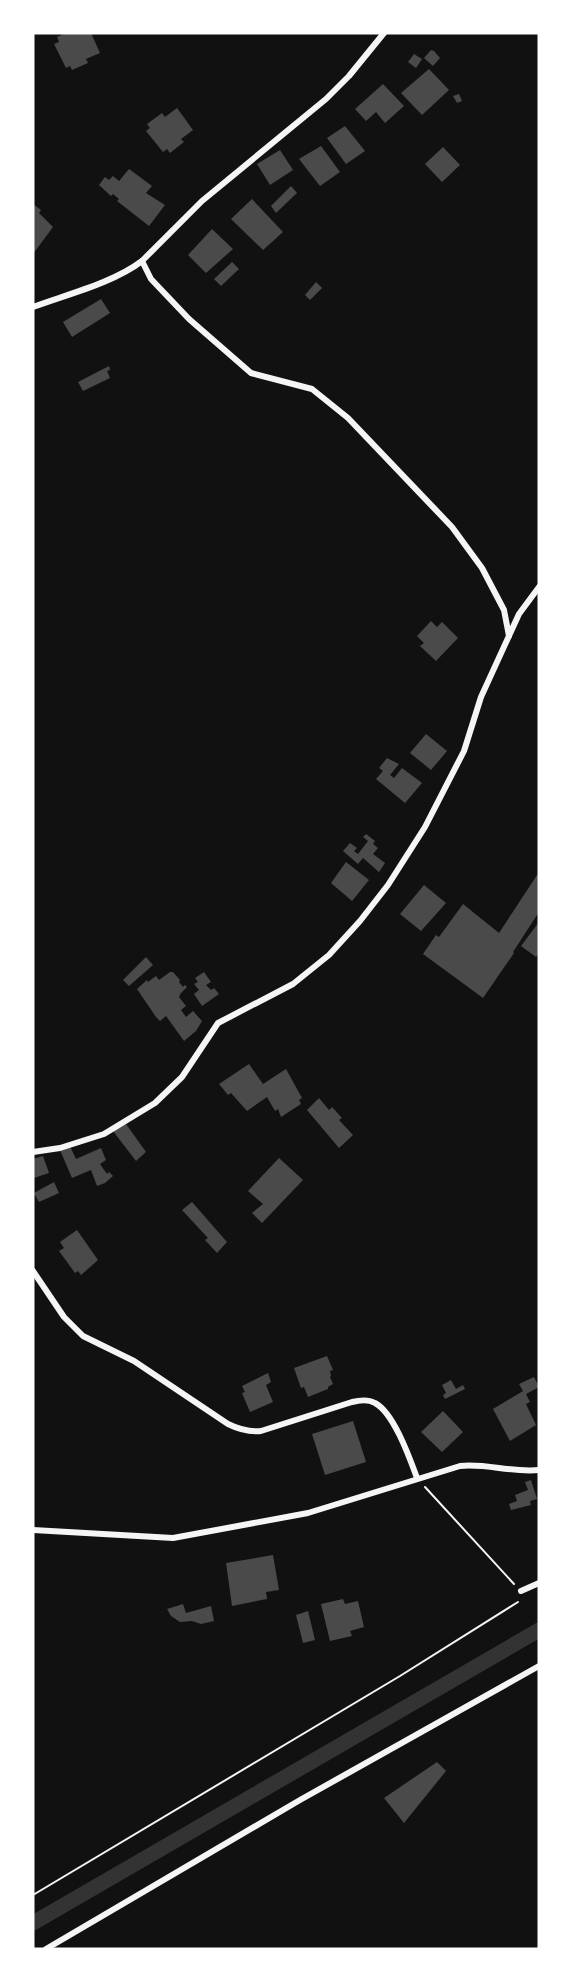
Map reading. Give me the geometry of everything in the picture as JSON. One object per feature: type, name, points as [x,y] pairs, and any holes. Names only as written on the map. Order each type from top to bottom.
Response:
[{"type":"street","points":[[33,307],[117,276],[142,261],[202,201],[333,92],[384,33]]},
{"type":"street","points":[[142,261],[151,279],[189,319],[251,373],[312,389],[348,418],[452,527],[482,568],[504,610],[509,636]]},
{"type":"street","points":[[33,1152],[60,1148],[104,1134],[155,1103],[182,1077],[218,1023],[293,984],[329,955],[360,921],[388,885],[425,827],[464,751],[481,697],[519,614],[539,586]]},
{"type":"street","points":[[33,1271],[64,1317],[84,1336],[134,1361],[239,1429],[250,1432],[261,1431],[361,1400],[377,1404],[384,1410],[393,1426],[410,1458],[417,1478]]},
{"type":"street","points":[[33,1530],[173,1538],[308,1513],[448,1469],[470,1465],[510,1471],[539,1470]]},
{"type":"street","points":[[521,1591],[539,1583]]},
{"type":"street","points":[[46,1949],[300,1800],[539,1666]]},
{"type":"path","points":[[33,1895],[410,1670],[519,1601],[521,1591],[417,1478]]},
{"type":"building","points":[[66,33],[91,33],[100,53],[86,59],[88,63],[72,70],[70,66],[66,68],[54,44],[59,42],[57,37]]},
{"type":"building","points":[[431,50],[440,58],[433,66],[424,58]]},
{"type":"building","points":[[414,54],[422,59],[416,68],[408,62]]},
{"type":"building","points":[[429,69],[449,90],[422,115],[401,93]]},
{"type":"building","points":[[383,84],[404,106],[385,123],[376,112],[366,121],[355,109]]},
{"type":"building","points":[[459,94],[462,101],[457,103],[453,96]]},
{"type":"building","points":[[177,108],[193,130],[181,139],[184,142],[170,153],[167,149],[163,152],[146,131],[150,128],[147,124],[162,113],[165,117]]},
{"type":"building","points":[[345,126],[365,151],[346,164],[327,138]]},
{"type":"building","points":[[321,146],[340,172],[320,186],[299,159]]},
{"type":"building","points":[[443,147],[460,165],[442,182],[425,164]]},
{"type":"building","points":[[280,150],[293,170],[270,185],[257,164]]},
{"type":"building","points":[[129,169],[152,186],[146,193],[165,205],[149,226],[117,201],[119,199],[113,194],[111,196],[99,185],[105,177],[109,180],[113,176],[119,181]]},
{"type":"building","points":[[291,186],[297,193],[276,213],[271,206]]},
{"type":"building","points":[[252,199],[283,232],[263,250],[231,219]]},
{"type":"building","points":[[33,204],[41,210],[39,213],[53,227],[33,254]]},
{"type":"building","points":[[212,229],[233,249],[206,273],[188,255]]},
{"type":"building","points":[[232,262],[239,269],[221,286],[214,279]]},
{"type":"building","points":[[316,282],[322,288],[310,300],[305,295]]},
{"type":"building","points":[[101,299],[110,313],[72,337],[63,322]]},
{"type":"building","points":[[109,366],[110,370],[107,371],[110,378],[83,391],[78,382]]},
{"type":"building","points":[[431,621],[437,627],[442,622],[458,638],[436,661],[420,646],[424,643],[417,636]]},
{"type":"building","points":[[426,734],[447,751],[431,770],[410,753]]},
{"type":"building","points":[[387,758],[399,764],[390,775],[394,778],[402,768],[422,783],[405,803],[376,779],[383,771],[379,768]]},
{"type":"building","points":[[366,834],[375,841],[373,844],[378,848],[373,854],[385,863],[379,872],[363,858],[358,864],[343,851],[350,843],[357,848],[354,851],[358,854],[368,841],[363,837]]},
{"type":"building","points":[[346,862],[369,880],[352,901],[331,883]]},
{"type":"building","points":[[539,872],[539,912],[483,998],[423,954],[436,935],[439,937],[463,904],[499,933]]},
{"type":"building","points":[[424,885],[446,903],[421,931],[400,914]]},
{"type":"building","points":[[539,922],[539,953],[536,957],[521,946]]},
{"type":"building","points":[[146,957],[153,965],[129,986],[123,980]]},
{"type":"building","points":[[173,972],[180,980],[183,987],[185,985],[187,987],[179,997],[186,1006],[181,1010],[186,1017],[193,1011],[202,1021],[196,1031],[184,1041],[166,1016],[160,1021],[156,1017],[137,989],[147,980],[148,982],[156,976],[159,980]]},
{"type":"building","points":[[204,972],[211,982],[206,985],[211,990],[214,988],[219,994],[202,1006],[194,994],[199,990],[194,984],[198,982],[195,978]]},
{"type":"building","points":[[249,1064],[263,1084],[286,1069],[302,1098],[299,1100],[301,1104],[281,1117],[278,1109],[275,1111],[267,1097],[247,1111],[231,1093],[228,1095],[219,1084]]},
{"type":"building","points":[[319,1098],[329,1110],[332,1107],[342,1118],[339,1120],[353,1135],[339,1148],[307,1110]]},
{"type":"building","points":[[126,1124],[146,1152],[136,1161],[113,1131]]},
{"type":"building","points":[[70,1146],[76,1159],[101,1148],[106,1160],[100,1164],[107,1174],[109,1172],[113,1176],[97,1186],[91,1170],[72,1178],[60,1150]]},
{"type":"building","points":[[43,1156],[49,1173],[34,1178],[33,1159]]},
{"type":"building","points":[[279,1158],[303,1180],[262,1223],[252,1213],[263,1204],[248,1191]]},
{"type":"building","points":[[54,1182],[59,1193],[39,1202],[34,1193]]},
{"type":"building","points":[[192,1202],[227,1242],[217,1253],[205,1240],[208,1238],[182,1210]]},
{"type":"building","points":[[77,1230],[98,1260],[81,1275],[78,1271],[75,1273],[59,1251],[64,1248],[60,1242]]},
{"type":"building","points":[[327,1356],[333,1370],[330,1371],[330,1377],[333,1384],[328,1389],[308,1397],[304,1387],[301,1388],[294,1368]]},
{"type":"building","points":[[268,1373],[271,1382],[266,1385],[273,1402],[250,1412],[242,1393],[245,1392],[242,1386]]},
{"type":"building","points":[[534,1377],[539,1387],[526,1394],[530,1402],[526,1404],[536,1425],[510,1441],[493,1409],[523,1391],[519,1384]]},
{"type":"building","points":[[451,1380],[456,1389],[463,1385],[465,1389],[445,1399],[443,1395],[446,1393],[442,1385]]},
{"type":"building","points":[[443,1411],[463,1432],[442,1452],[421,1432]]},
{"type":"building","points":[[353,1421],[366,1462],[325,1475],[312,1434]]},
{"type":"building","points":[[531,1480],[537,1499],[530,1501],[531,1505],[511,1510],[509,1504],[517,1501],[515,1495],[528,1490],[525,1482]]},
{"type":"building","points":[[273,1555],[279,1590],[266,1592],[267,1599],[232,1606],[226,1563]]},
{"type":"building","points":[[343,1599],[345,1604],[358,1601],[364,1627],[350,1631],[352,1636],[330,1641],[321,1604]]},
{"type":"building","points":[[183,1604],[186,1613],[211,1606],[214,1621],[201,1624],[192,1621],[180,1622],[171,1616],[167,1609]]},
{"type":"building","points":[[308,1611],[315,1640],[303,1643],[296,1615]]},
{"type":"building","points":[[437,1762],[446,1771],[404,1823],[384,1798]]},
{"type":"waterway","points":[[33,1923],[539,1630]]}]
